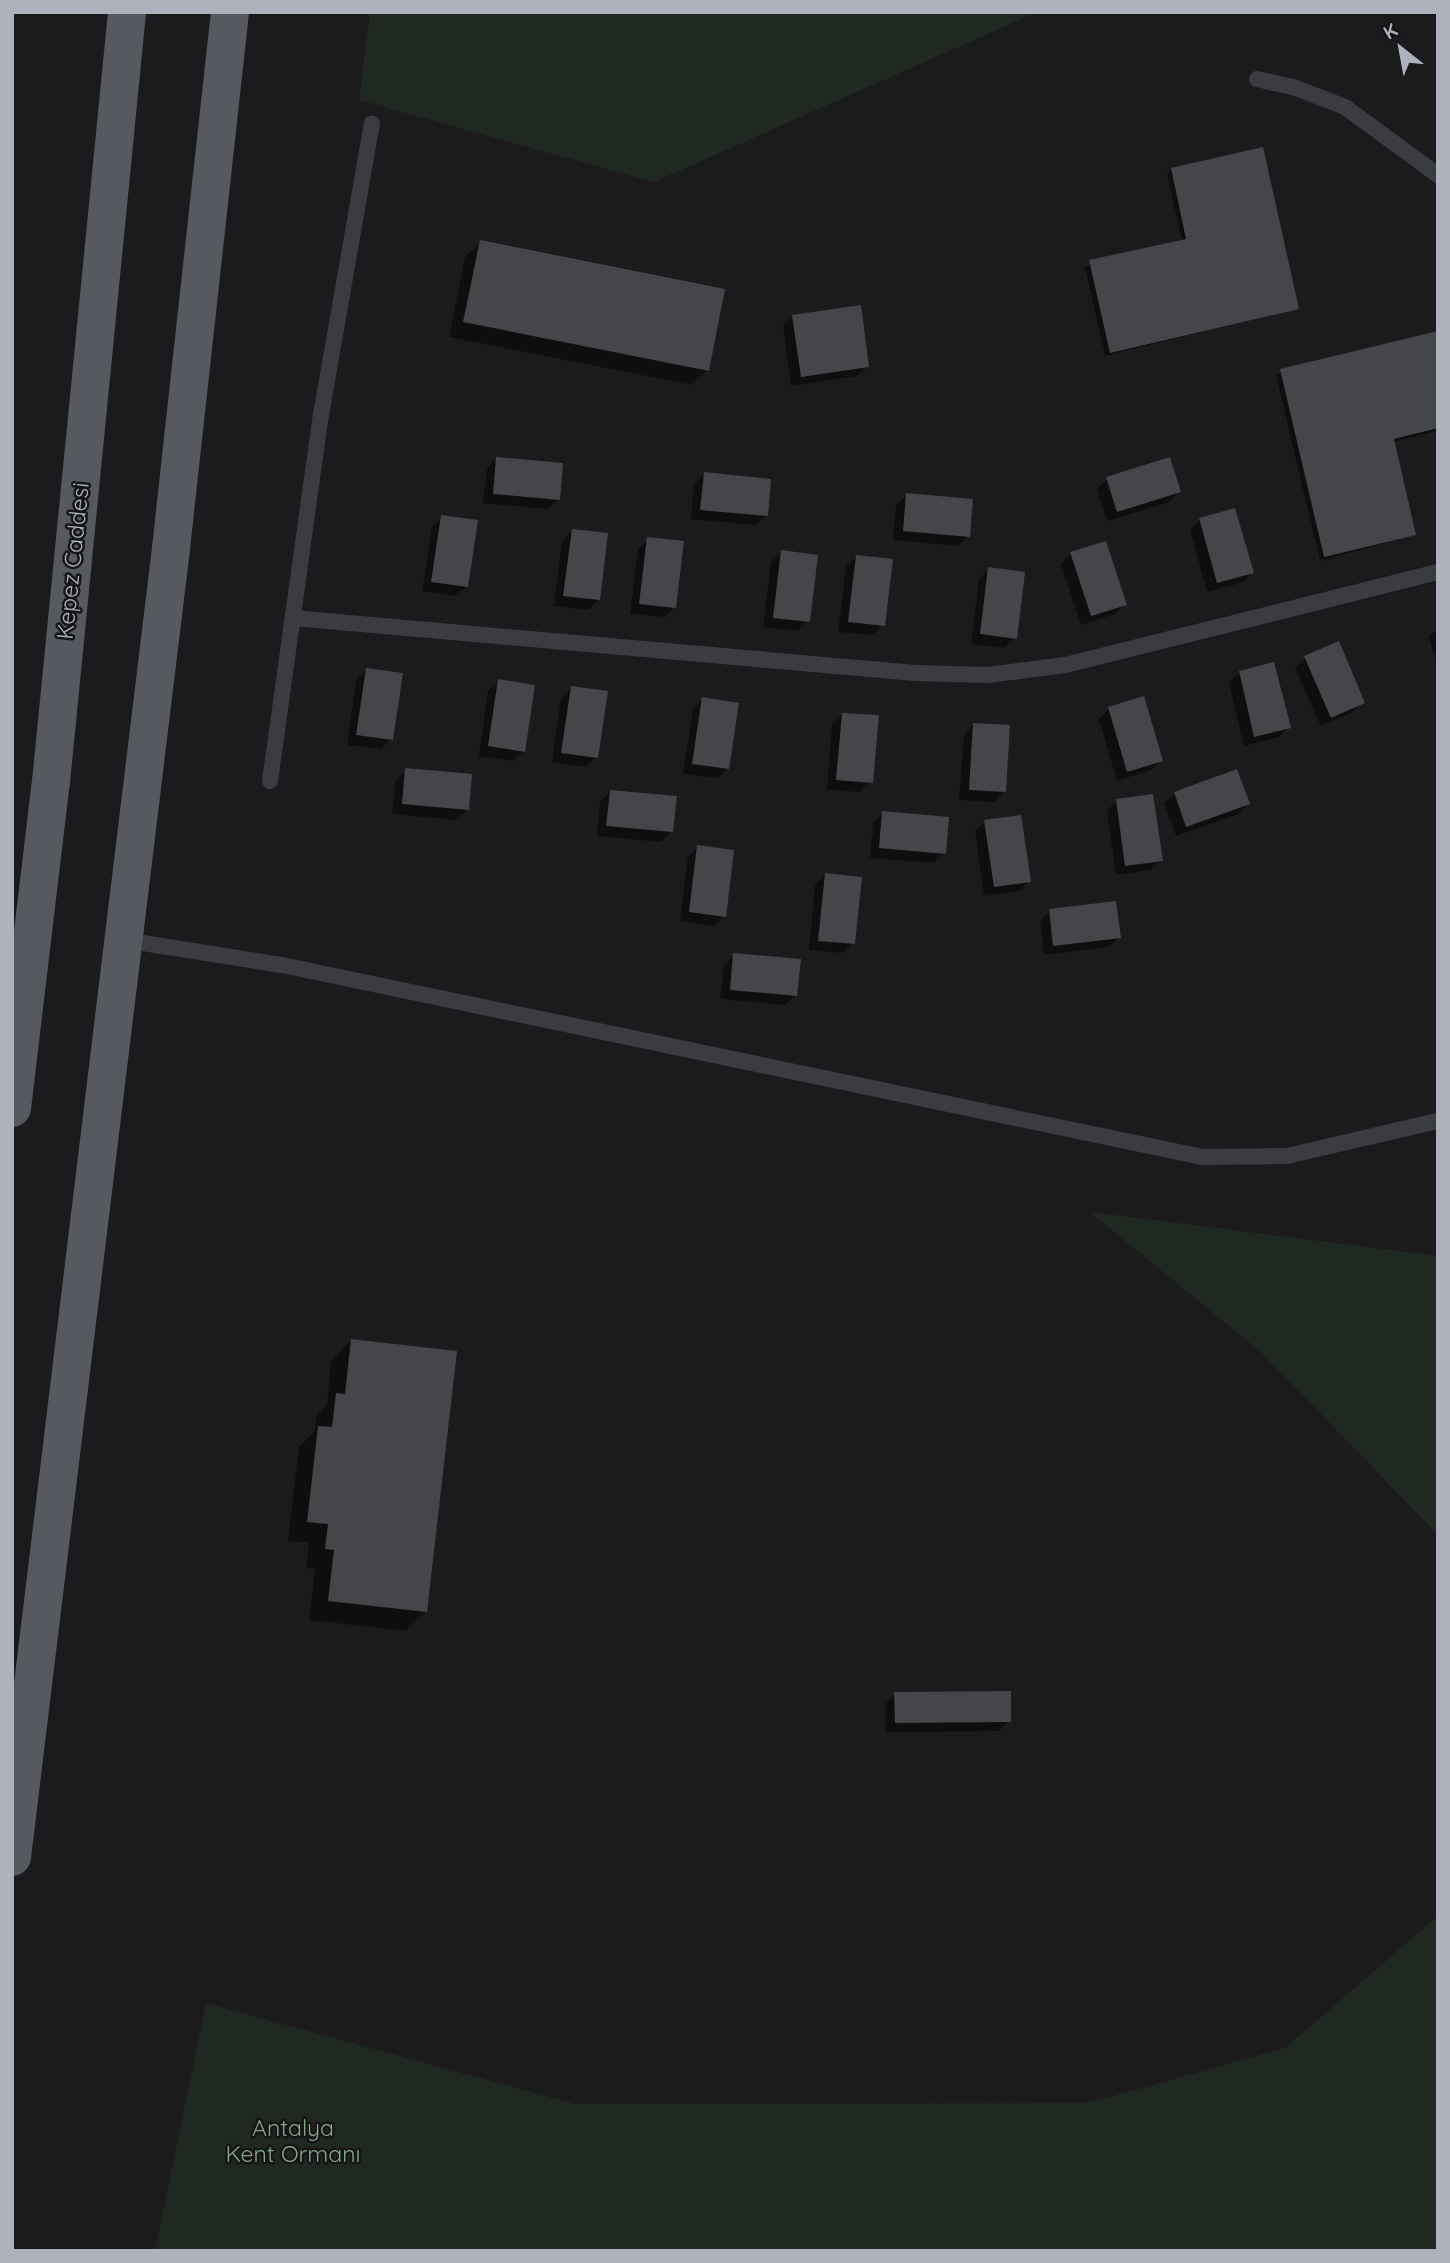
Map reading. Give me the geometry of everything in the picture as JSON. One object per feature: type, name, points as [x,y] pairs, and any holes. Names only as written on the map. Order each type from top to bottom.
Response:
[{"type":"main road","name":"Kepez Caddesi","points":[[12,1108],[51,782],[127,12]]},
{"type":"main road","points":[[12,1857],[124,940],[230,12]]},
{"type":"lane","points":[[1257,79],[1293,86],[1345,107],[1438,175]]},
{"type":"lane","points":[[270,781],[321,415],[372,122]]},
{"type":"lane","points":[[293,618],[916,673],[988,675],[1065,665],[1438,572]]},
{"type":"lane","points":[[124,940],[282,965],[1203,1157],[1287,1156],[1438,1121]]},
{"type":"green space","points":[[370,12],[1037,12],[654,182],[359,100]]},
{"type":"green space","points":[[1090,1212],[1438,1256],[1438,1535],[1262,1353]]},
{"type":"green space","name":"Antalya Kent Ormanı","points":[[1438,1916],[1438,2251],[155,2251],[206,2003],[575,2104],[1088,2103],[1285,2048]]},
{"type":"building","points":[[1263,147],[1299,309],[1110,353],[1089,260],[1186,239],[1171,168]]},
{"type":"building","points":[[480,240],[725,289],[709,371],[463,322]]},
{"type":"building","points":[[861,305],[869,367],[801,377],[792,315]]},
{"type":"building","points":[[1438,331],[1438,428],[1394,439],[1416,535],[1324,557],[1280,369]]},
{"type":"building","points":[[496,457],[563,463],[560,500],[493,494]]},
{"type":"building","points":[[1170,457],[1181,492],[1117,512],[1106,477]]},
{"type":"building","points":[[704,472],[771,479],[768,516],[700,510]]},
{"type":"building","points":[[906,493],[973,499],[970,537],[903,531]]},
{"type":"building","points":[[1235,508],[1254,573],[1217,583],[1199,518]]},
{"type":"building","points":[[441,515],[478,520],[468,587],[431,582]]},
{"type":"building","points":[[572,529],[608,533],[600,600],[563,596]]},
{"type":"building","points":[[647,537],[684,541],[676,608],[639,604]]},
{"type":"building","points":[[1106,541],[1127,605],[1091,616],[1070,552]]},
{"type":"building","points":[[781,550],[818,555],[810,622],[773,618]]},
{"type":"building","points":[[856,555],[893,559],[885,626],[848,622]]},
{"type":"building","points":[[988,567],[1025,572],[1017,639],[980,634]]},
{"type":"building","points":[[1339,641],[1365,703],[1331,718],[1304,656]]},
{"type":"building","points":[[1274,662],[1291,728],[1254,737],[1239,671]]},
{"type":"building","points":[[366,668],[403,673],[393,740],[356,735]]},
{"type":"building","points":[[498,679],[535,685],[525,752],[488,746]]},
{"type":"building","points":[[571,686],[608,691],[598,758],[561,753]]},
{"type":"building","points":[[1144,696],[1163,761],[1127,772],[1108,707]]},
{"type":"building","points":[[702,697],[739,703],[729,769],[692,764]]},
{"type":"building","points":[[842,713],[879,715],[873,783],[836,780]]},
{"type":"building","points":[[973,723],[1010,725],[1006,792],[969,790]]},
{"type":"building","points":[[405,768],[472,774],[469,810],[402,804]]},
{"type":"building","points":[[1237,769],[1250,804],[1186,827],[1174,792]]},
{"type":"building","points":[[610,790],[677,796],[673,832],[606,826]]},
{"type":"building","points":[[1153,794],[1163,861],[1125,866],[1116,799]]},
{"type":"building","points":[[882,811],[949,817],[946,854],[879,848]]},
{"type":"building","points":[[1021,815],[1031,882],[994,887],[984,820]]},
{"type":"building","points":[[697,845],[734,850],[726,917],[689,912]]},
{"type":"building","points":[[825,873],[862,877],[855,944],[818,941]]},
{"type":"building","points":[[1116,901],[1121,938],[1053,946],[1049,909]]},
{"type":"building","points":[[733,953],[801,959],[797,996],[730,990]]},
{"type":"building","points":[[351,1339],[457,1351],[427,1612],[328,1601],[334,1550],[325,1549],[328,1524],[307,1522],[318,1426],[332,1427],[336,1393],[345,1394]]},
{"type":"building","points":[[1011,1691],[1011,1722],[895,1723],[894,1692]]}]
